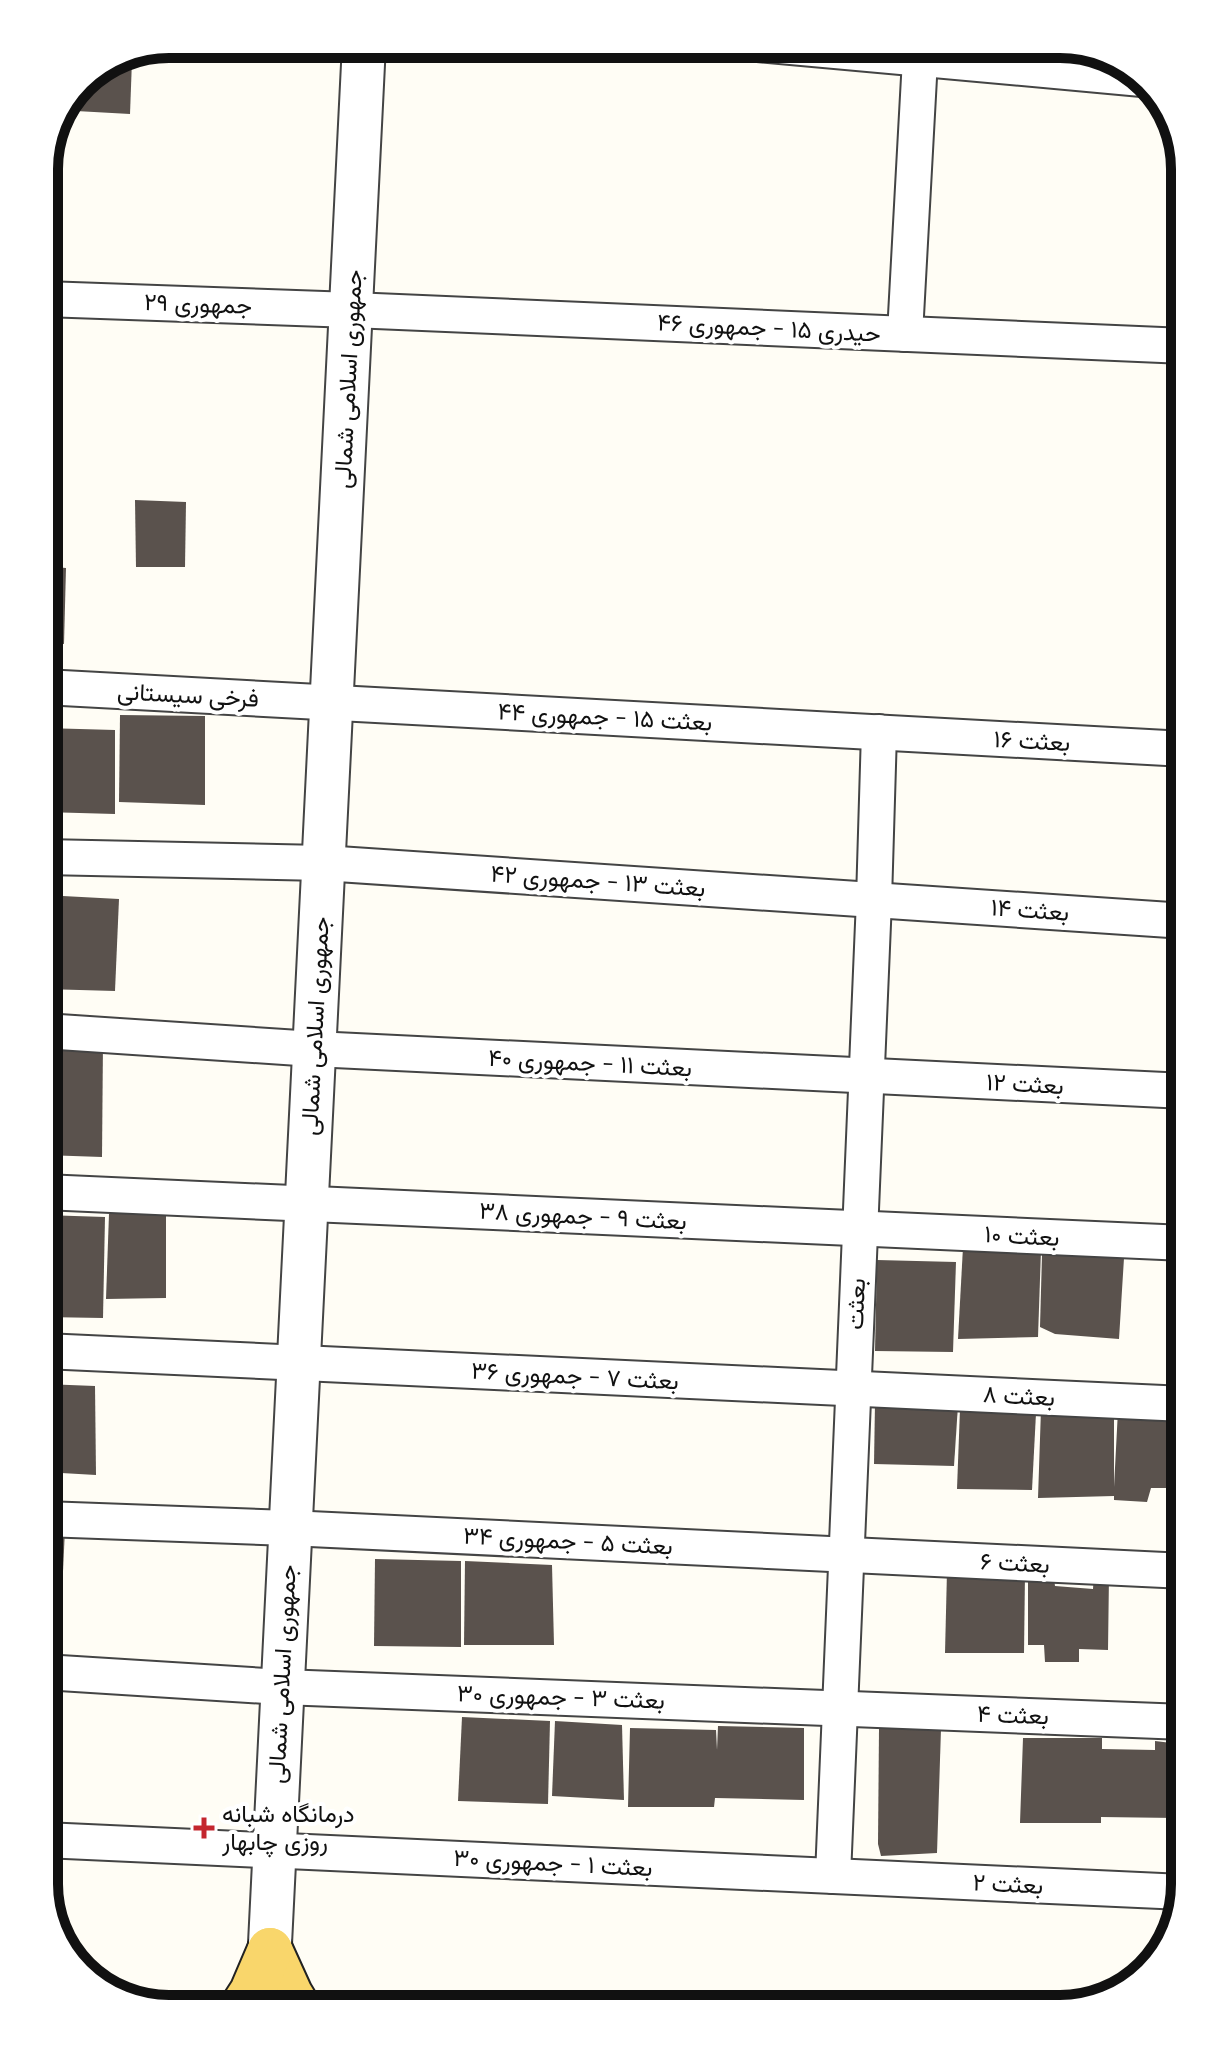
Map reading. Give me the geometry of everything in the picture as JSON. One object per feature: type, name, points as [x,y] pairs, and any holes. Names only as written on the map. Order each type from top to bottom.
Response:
[{"type":"main road","points":[[250,1995],[270,1950]]},
{"type":"main road","points":[[270,1950],[291,1995]]},
{"type":"street","name":"جمهوری اسلامی شمالی","points":[[267,1995],[363,58]]},
{"type":"street","points":[[909,58],[1122,77]]},
{"type":"street","points":[[905,334],[920,59]]},
{"type":"street","name":"جمهوری ۲۹","points":[[58,300],[352,310]]},
{"type":"street","name":"حیدری ۱۵ - جمهوری ۴۶","points":[[352,310],[1171,345]]},
{"type":"street","name":"فرخی سیستانی","points":[[58,688],[332,703]]},
{"type":"street","name":"بعثت ۱۵ - جمهوری ۴۴","points":[[332,703],[879,732]]},
{"type":"street","name":"بعثت ۱۶","points":[[879,732],[1171,748]]},
{"type":"street","name":"بعثت","points":[[833,1876],[879,732]]},
{"type":"street","name":"بعثت ۱۳ - جمهوری ۴۲","points":[[58,857],[323,863],[874,900]]},
{"type":"street","name":"بعثت ۱۴","points":[[874,900],[1171,920]]},
{"type":"street","name":"بعثت ۱۱ - جمهوری ۴۰","points":[[58,1032],[314,1049],[865,1076]]},
{"type":"street","name":"بعثت ۱۲","points":[[865,1076],[1171,1090]]},
{"type":"street","name":"بعثت ۹ - جمهوری ۳۸","points":[[58,1193],[859,1229]]},
{"type":"street","name":"بعثت ۱۰","points":[[859,1229],[1171,1242]]},
{"type":"street","name":"بعثت ۷ - جمهوری ۳۶","points":[[58,1352],[852,1388]]},
{"type":"street","name":"بعثت ۸","points":[[852,1388],[1171,1403]]},
{"type":"street","name":"بعثت ۵ - جمهوری ۳۴","points":[[58,1520],[846,1555]]},
{"type":"street","name":"بعثت ۶","points":[[846,1555],[1171,1570]]},
{"type":"street","name":"بعثت ۳ - جمهوری ۳۰","points":[[58,1673],[282,1687],[840,1708]]},
{"type":"street","name":"بعثت ۴","points":[[840,1708],[1171,1721]]},
{"type":"street","name":"بعثت ۱ - جمهوری ۳۰","points":[[58,1841],[833,1876]]},
{"type":"street","name":"بعثت ۲","points":[[833,1876],[1170,1891]]},
{"type":"building","points":[[132,65],[130,114],[76,111],[96,86]]},
{"type":"building","points":[[135,500],[186,502],[185,567],[136,567]]},
{"type":"building","points":[[58,567],[66,568],[64,644],[58,643]]},
{"type":"building","points":[[120,715],[205,716],[205,805],[119,802]]},
{"type":"building","points":[[58,728],[115,730],[115,814],[58,812]]},
{"type":"building","points":[[58,896],[119,899],[115,991],[58,989]]},
{"type":"building","points":[[58,1037],[103,1041],[102,1157],[58,1155]]},
{"type":"building","points":[[109,1214],[166,1214],[166,1298],[106,1299]]},
{"type":"building","points":[[58,1215],[105,1217],[103,1318],[58,1317]]},
{"type":"building","points":[[963,1247],[1041,1250],[1038,1337],[958,1339]]},
{"type":"building","points":[[1042,1255],[1124,1258],[1119,1339],[1055,1334],[1040,1327]]},
{"type":"building","points":[[877,1260],[956,1262],[953,1352],[875,1351]]},
{"type":"building","points":[[58,1385],[95,1386],[96,1475],[58,1473]]},
{"type":"building","points":[[875,1403],[958,1405],[954,1466],[874,1464]]},
{"type":"building","points":[[960,1409],[1036,1413],[1032,1490],[957,1489]]},
{"type":"building","points":[[1041,1409],[1114,1413],[1114,1487],[1118,1410],[1171,1413],[1171,1488],[1151,1488],[1147,1502],[1114,1500],[1114,1496],[1038,1498]]},
{"type":"building","points":[[58,1529],[65,1529],[61,1614],[58,1614]]},
{"type":"building","points":[[375,1559],[461,1561],[461,1647],[374,1646]]},
{"type":"building","points":[[465,1561],[552,1565],[554,1645],[464,1645]]},
{"type":"building","points":[[947,1571],[1025,1573],[1024,1653],[945,1653]]},
{"type":"building","points":[[1028,1571],[1053,1572],[1055,1586],[1093,1589],[1094,1573],[1109,1575],[1108,1650],[1079,1649],[1079,1662],[1045,1662],[1044,1645],[1028,1645]]},
{"type":"building","points":[[462,1717],[550,1721],[548,1804],[458,1801]]},
{"type":"building","points":[[555,1721],[622,1725],[624,1800],[552,1796]]},
{"type":"building","points":[[718,1726],[804,1728],[804,1800],[715,1798],[714,1807],[628,1807],[630,1728],[716,1730],[717,1750]]},
{"type":"building","points":[[879,1729],[941,1729],[937,1853],[881,1856],[878,1844]]},
{"type":"building","points":[[1023,1738],[1102,1738],[1102,1749],[1155,1750],[1155,1741],[1171,1743],[1171,1818],[1101,1817],[1101,1823],[1020,1823]]},
{"type":"place","name":"درمانگاه شبانه روزی چابهار","points":[[204,1828]]}]
